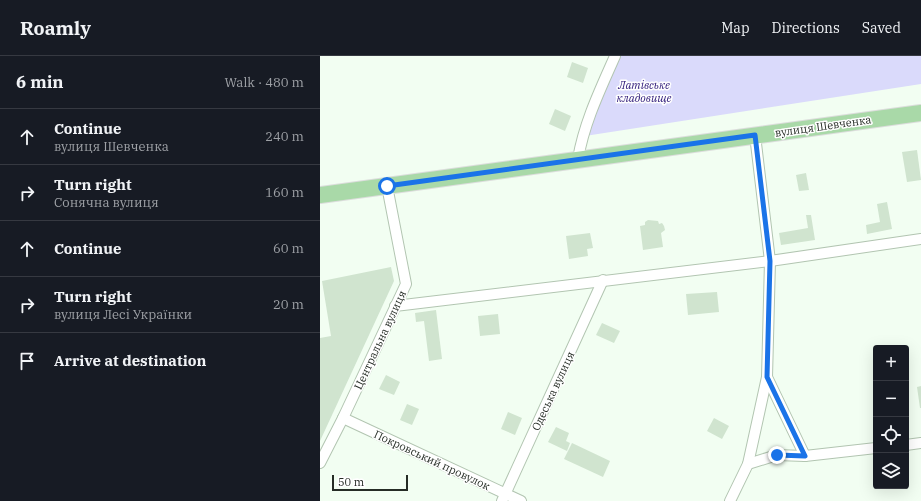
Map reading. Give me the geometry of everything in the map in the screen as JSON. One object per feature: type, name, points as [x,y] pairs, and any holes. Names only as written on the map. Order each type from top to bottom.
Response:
[{"type":"main road","name":"вулиця Шевченка","points":[[320,195],[921,113]]},
{"type":"street","points":[[578,160],[581,141],[615,56]]},
{"type":"street","points":[[730,501],[748,464],[767,377],[770,261],[755,135]]},
{"type":"street","name":"Центральна вулиця","points":[[320,463],[343,418],[406,284],[387,186]]},
{"type":"street","points":[[395,306],[770,261],[921,239]]},
{"type":"street","name":"Одеська вулиця","points":[[504,497],[603,280]]},
{"type":"street","points":[[767,377],[805,456]]},
{"type":"street","name":"Покровський провулок","points":[[343,418],[504,497],[521,501]]},
{"type":"street","points":[[909,445],[921,443]]},
{"type":"street","points":[[748,464],[777,455],[805,456],[873,448]]},
{"type":"green space","name":"Латівське кладовище","points":[[620,56],[921,56],[921,84],[585,136]]},
{"type":"building","points":[[572,62],[588,68],[583,83],[567,77]]},
{"type":"building","points":[[555,109],[571,116],[565,131],[549,124]]},
{"type":"building","points":[[917,150],[921,180],[907,182],[902,152]]},
{"type":"building","points":[[806,173],[809,190],[799,191],[796,175]]},
{"type":"building","points":[[887,202],[892,229],[867,234],[866,225],[880,222],[877,204]]},
{"type":"building","points":[[806,215],[811,215],[815,240],[781,245],[779,233],[808,228]]},
{"type":"building","points":[[648,220],[658,221],[659,224],[662,223],[664,226],[665,230],[661,233],[663,247],[643,250],[640,226],[645,225],[645,222]]},
{"type":"building","points":[[590,233],[593,248],[587,249],[588,256],[569,259],[566,236]]},
{"type":"building","points":[[391,267],[394,281],[320,441],[320,338],[331,336],[322,281]]},
{"type":"building","points":[[717,292],[719,312],[688,315],[686,294]]},
{"type":"building","points":[[436,310],[442,359],[429,361],[424,321],[416,322],[415,313]]},
{"type":"building","points":[[498,314],[500,334],[480,336],[478,316]]},
{"type":"building","points":[[602,323],[620,331],[614,343],[596,335]]},
{"type":"building","points":[[386,375],[400,382],[394,395],[379,389]]},
{"type":"building","points":[[921,386],[921,408],[920,408],[917,387]]},
{"type":"building","points":[[407,404],[419,409],[412,425],[400,420]]},
{"type":"building","points":[[508,412],[522,418],[515,435],[501,429]]},
{"type":"building","points":[[714,418],[729,426],[722,439],[707,431]]},
{"type":"building","points":[[556,427],[569,433],[566,441],[570,443],[567,451],[548,442]]},
{"type":"building","points":[[572,443],[610,461],[603,477],[564,459]]},
{"type":"route","points":[[387,186],[755,135],[770,261],[767,377],[805,456],[777,455]]}]
